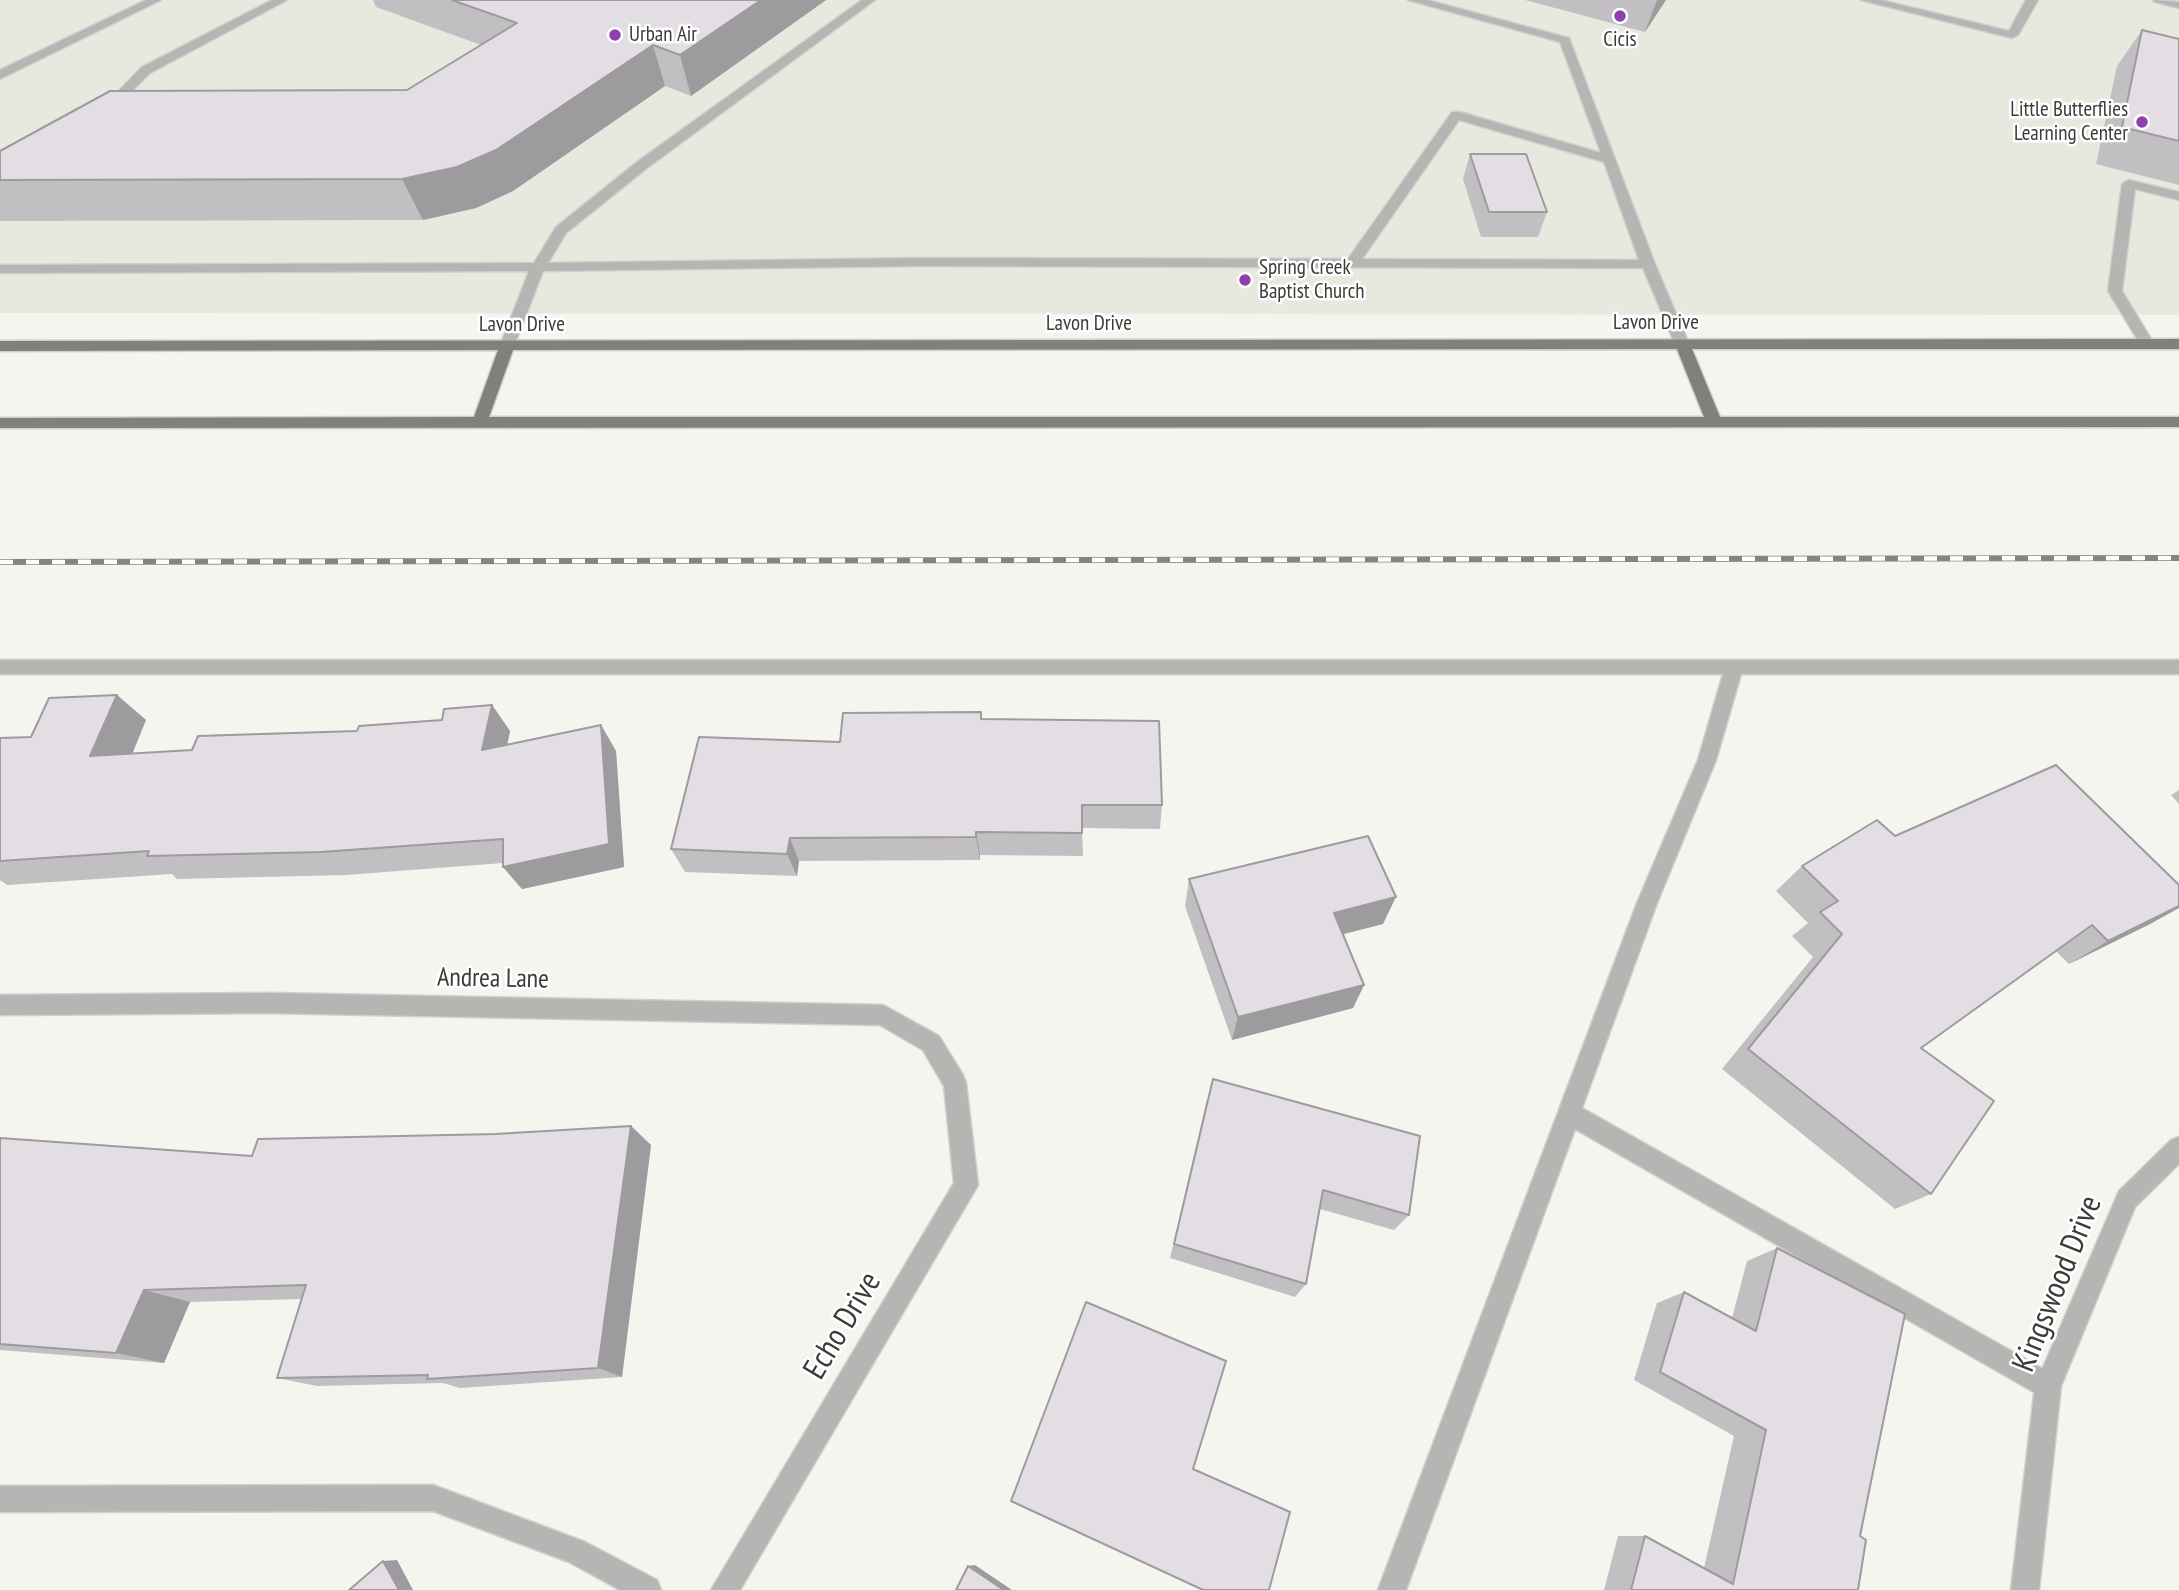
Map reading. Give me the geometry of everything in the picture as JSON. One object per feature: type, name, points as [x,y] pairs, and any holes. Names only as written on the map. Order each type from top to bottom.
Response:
[{"type":"main road","points":[[1682,344],[1714,422]]},
{"type":"main road","name":"Lavon Drive","points":[[0,346],[2179,344]]},
{"type":"main road","points":[[480,422],[507,346]]},
{"type":"main road","points":[[0,423],[2179,422]]},
{"type":"street","points":[[0,75],[155,0]]},
{"type":"street","points":[[103,114],[146,71],[281,0]]},
{"type":"street","points":[[507,346],[538,267],[561,230],[642,165],[869,0]]},
{"type":"street","points":[[1414,0],[1565,40],[1648,264],[1682,344]]},
{"type":"street","points":[[1867,0],[2012,35],[2032,0]]},
{"type":"street","points":[[2159,0],[2179,5]]},
{"type":"street","points":[[1350,264],[1456,115],[1610,160]]},
{"type":"street","points":[[2147,344],[2115,291],[2129,184],[2179,196]]},
{"type":"street","points":[[0,269],[921,262],[1648,264]]},
{"type":"street","points":[[0,667],[2179,667]]},
{"type":"street","points":[[1392,1590],[1647,902],[1707,761],[1734,668]]},
{"type":"street","name":"Andrea Lane","points":[[0,1005],[271,1003],[883,1015],[931,1043],[955,1083]]},
{"type":"street","name":"Echo Drive","points":[[725,1590],[966,1185],[955,1083]]},
{"type":"street","points":[[1569,1113],[2048,1387]]},
{"type":"street","name":"Kingswood Drive","points":[[2025,1590],[2048,1387],[2127,1199],[2179,1148]]},
{"type":"street","points":[[0,1499],[433,1498],[576,1551],[647,1590]]},
{"type":"shaded area","points":[[0,0],[2179,0],[2179,315],[0,313]]},
{"type":"building","points":[[452,0],[761,0],[680,55],[653,45],[496,150],[457,167],[402,179],[0,180],[0,151],[110,91],[407,90],[517,23]]},
{"type":"building","points":[[2142,30],[2179,39],[2179,141],[2122,127]]},
{"type":"building","points":[[1470,154],[1526,154],[1547,212],[1489,212]]},
{"type":"building","points":[[117,695],[90,756],[192,750],[198,736],[357,731],[359,726],[442,720],[444,709],[492,705],[482,750],[601,725],[609,844],[503,867],[503,839],[321,852],[147,856],[149,851],[0,861],[0,738],[31,737],[49,698]]},
{"type":"building","points":[[981,712],[981,719],[1159,721],[1162,805],[1082,805],[1082,833],[976,832],[976,837],[790,838],[787,854],[671,849],[699,737],[840,742],[843,713]]},
{"type":"building","points":[[2056,765],[2179,885],[2179,906],[2108,941],[2092,925],[1921,1048],[1994,1101],[1931,1194],[1748,1049],[1842,934],[1820,912],[1838,901],[1802,866],[1877,820],[1895,836]]},
{"type":"building","points":[[1368,836],[1396,897],[1334,913],[1364,985],[1238,1017],[1189,879]]},
{"type":"building","points":[[1213,1079],[1420,1136],[1409,1215],[1323,1190],[1306,1284],[1174,1244]]},
{"type":"building","points":[[631,1126],[598,1368],[427,1379],[428,1375],[277,1378],[306,1285],[144,1290],[116,1353],[0,1344],[0,1138],[252,1156],[258,1139],[495,1134]]},
{"type":"building","points":[[1777,1248],[1905,1314],[1860,1536],[1866,1540],[1858,1590],[1631,1590],[1645,1536],[1733,1584],[1766,1430],[1660,1372],[1684,1292],[1756,1331]]},
{"type":"building","points":[[1086,1302],[1226,1361],[1193,1469],[1290,1512],[1269,1590],[1203,1590],[1011,1501]]},
{"type":"building","points":[[383,1561],[399,1590],[349,1590]]},
{"type":"building","points":[[968,1566],[1004,1590],[956,1590]]},
{"type":"railway","points":[[0,562],[2179,558]]},
{"type":"place","name":"Cicis","points":[[1620,16]]},
{"type":"place","name":"Urban Air","points":[[615,35]]},
{"type":"place","name":"Little Butterflies Learning Center","points":[[2142,122]]},
{"type":"place","name":"Spring Creek Baptist Church","points":[[1245,280]]}]
